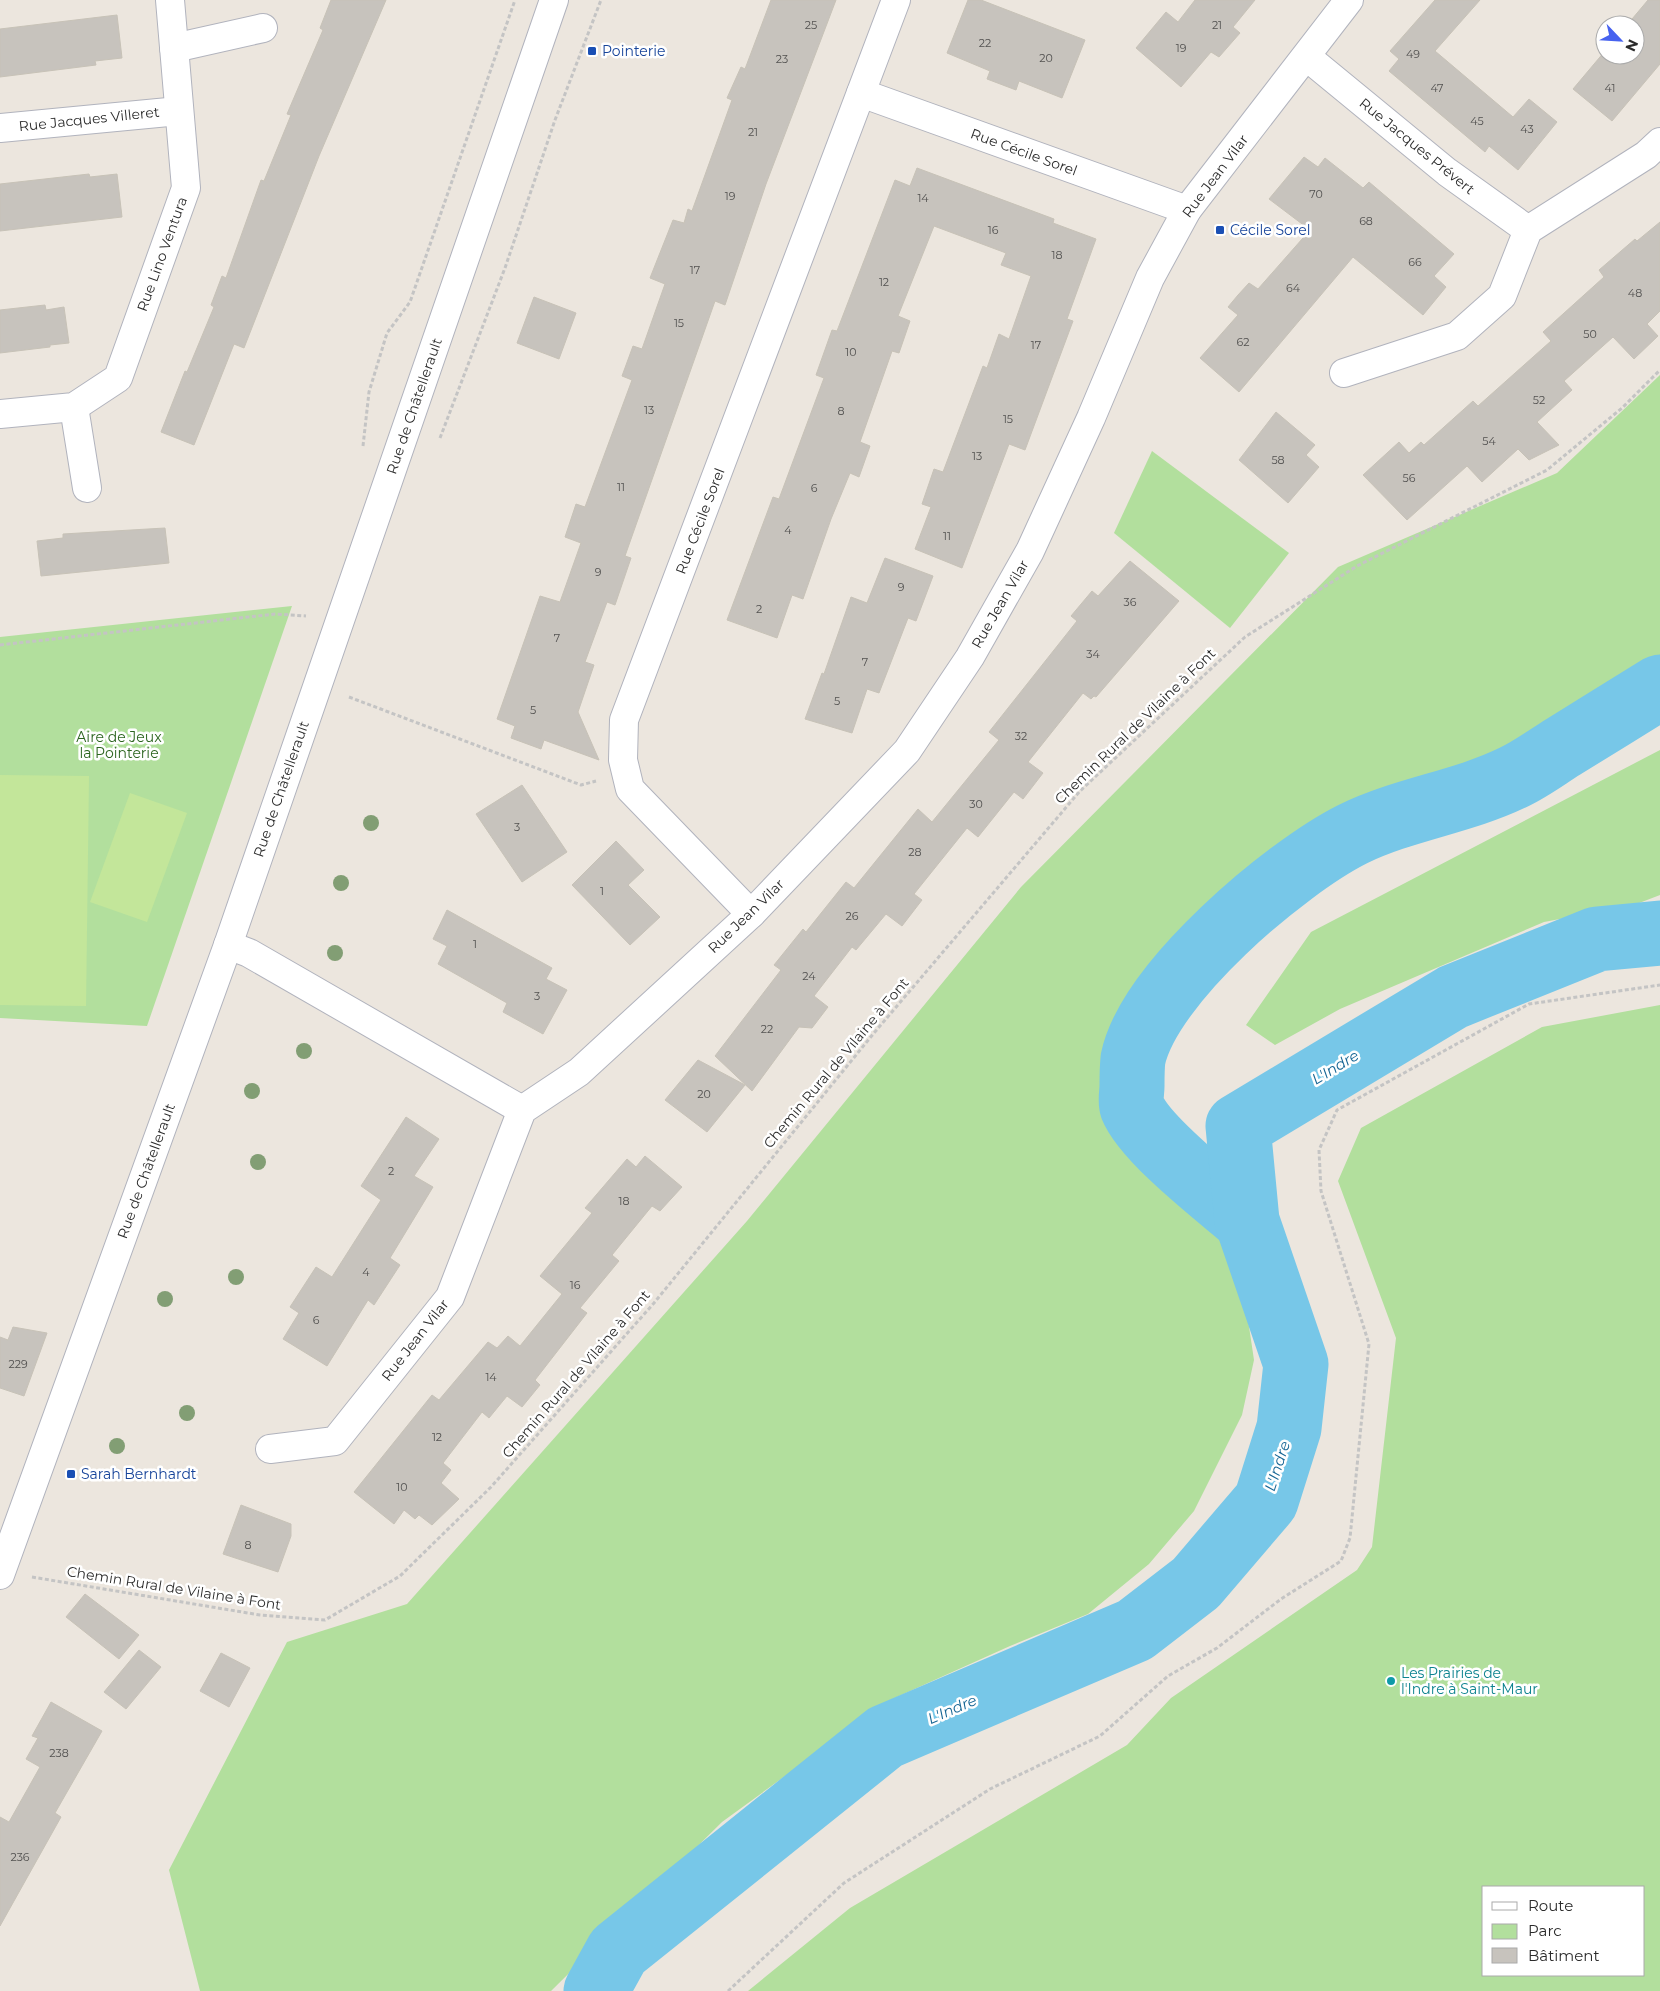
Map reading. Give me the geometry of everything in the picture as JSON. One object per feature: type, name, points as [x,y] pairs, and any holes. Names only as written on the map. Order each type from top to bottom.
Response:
[{"type":"street","name":"Rue Lino Ventura","points":[[0,414],[74,407],[118,378],[186,188],[170,0]]},
{"type":"street","name":"Rue de Châtellerault","points":[[1,1573],[228,945],[554,0]]},
{"type":"street","name":"Rue Cécile Sorel","points":[[751,914],[630,789],[623,760],[624,720],[896,0]]},
{"type":"street","name":"Rue Jean Vilar","points":[[270,1449],[335,1441],[450,1297],[522,1110],[579,1072],[751,914],[907,751],[970,658],[1030,551],[1091,418],[1150,278],[1187,210],[1307,57],[1349,0]]},
{"type":"street","points":[[174,48],[263,28]]},
{"type":"street","name":"Rue Jacques Prévert","points":[[1307,57],[1447,172],[1528,230]]},
{"type":"street","name":"Rue Cécile Sorel","points":[[861,93],[1187,210]]},
{"type":"street","name":"Rue Jacques Villeret","points":[[0,128],[179,110]]},
{"type":"street","points":[[1344,373],[1456,336],[1502,296],[1528,230],[1646,154],[1660,142]]},
{"type":"street","points":[[74,407],[87,488]]},
{"type":"street","points":[[228,945],[249,953],[522,1110]]},
{"type":"path","name":"Chemin Rural de Vilaine à Font","points":[[1,1573],[260,1615],[325,1620],[400,1576],[491,1487],[654,1303],[874,1033],[1080,791],[1245,637],[1358,566],[1547,470],[1622,408],[1660,370]]},
{"type":"path","points":[[0,645],[275,614],[312,616]]},
{"type":"path","points":[[345,695],[581,784],[626,773]]},
{"type":"path","points":[[728,1991],[844,1883],[990,1789],[1100,1736],[1168,1676],[1216,1648],[1281,1599],[1340,1561],[1350,1538],[1369,1344],[1321,1191],[1319,1150],[1337,1110],[1529,1004],[1660,985]]},
{"type":"green space","points":[[1660,375],[1660,663],[1581,704],[1463,776],[1292,849],[1214,914],[1157,969],[1106,1074],[1121,1122],[1195,1196],[1237,1246],[1254,1360],[1242,1415],[1194,1511],[1149,1564],[1088,1614],[1010,1646],[888,1701],[722,1822],[551,1991],[200,1991],[169,1870],[287,1642],[407,1604],[747,1221],[1021,887],[1338,567],[1557,473]]},
{"type":"green space","points":[[1152,451],[1289,553],[1230,628],[1114,533]]},
{"type":"green space","name":"Aire de Jeux la Pointerie","points":[[292,606],[147,1026],[0,1018],[0,637]]},
{"type":"green space","points":[[1660,750],[1660,895],[1634,905],[1544,922],[1340,1009],[1275,1045],[1246,1025],[1311,932]]},
{"type":"green space","points":[[0,775],[89,776],[86,1006],[0,1005]]},
{"type":"green space","points":[[130,793],[187,813],[147,922],[90,902]]},
{"type":"green space","points":[[1660,1005],[1660,1991],[748,1991],[850,1908],[1127,1745],[1171,1698],[1357,1570],[1372,1547],[1396,1338],[1338,1181],[1361,1128],[1542,1027]]},
{"type":"building","points":[[331,0],[386,0],[319,156],[244,348],[234,344],[194,445],[161,432],[185,371],[187,372],[214,307],[211,305],[222,276],[226,278],[261,180],[264,181],[291,115],[287,114],[323,30],[320,28]]},
{"type":"building","points":[[771,0],[836,0],[766,184],[725,305],[715,301],[625,556],[631,558],[615,605],[607,602],[585,662],[594,665],[578,712],[599,760],[544,740],[541,749],[511,738],[515,726],[497,719],[540,596],[560,602],[581,543],[565,537],[576,504],[585,507],[632,380],[622,376],[633,346],[642,349],[665,284],[650,278],[673,220],[684,223],[688,209],[692,211],[732,100],[727,98],[741,67],[745,69]]},
{"type":"building","points":[[968,0],[981,0],[1085,40],[1062,98],[1019,81],[1016,90],[987,79],[990,71],[947,53]]},
{"type":"building","points":[[1195,0],[1255,0],[1233,27],[1240,33],[1219,57],[1211,52],[1181,87],[1136,48],[1166,12],[1178,22]]},
{"type":"building","points":[[1435,0],[1480,0],[1435,51],[1513,117],[1529,99],[1557,122],[1518,170],[1489,146],[1485,152],[1389,71],[1399,59],[1390,51]]},
{"type":"building","points":[[1648,0],[1660,0],[1660,64],[1612,121],[1573,89],[1595,63],[1595,65],[1645,65],[1645,15],[1635,15]]},
{"type":"building","points":[[117,15],[122,58],[95,61],[96,65],[0,77],[0,29]]},
{"type":"building","points":[[1304,157],[1318,167],[1325,158],[1363,188],[1369,182],[1454,254],[1434,276],[1446,287],[1423,315],[1353,257],[1239,392],[1200,358],[1238,315],[1228,307],[1238,295],[1249,283],[1258,289],[1310,230],[1269,199]]},
{"type":"building","points":[[917,168],[1054,219],[1053,223],[1096,239],[1067,319],[1073,321],[1025,450],[1009,444],[962,568],[915,549],[931,507],[922,504],[934,469],[943,472],[983,366],[987,368],[999,334],[1009,339],[1031,276],[1001,265],[1006,253],[934,226],[898,316],[910,321],[899,353],[892,351],[860,442],[870,446],[859,477],[850,473],[831,519],[803,599],[792,595],[777,638],[727,620],[773,497],[779,499],[824,378],[816,375],[832,330],[837,331],[895,180],[910,186]]},
{"type":"building","points":[[89,174],[90,177],[117,174],[122,217],[0,231],[0,184]]},
{"type":"building","points":[[1660,222],[1660,311],[1647,324],[1658,336],[1634,359],[1613,337],[1564,381],[1572,390],[1537,422],[1559,445],[1529,460],[1518,449],[1482,482],[1467,466],[1407,520],[1363,475],[1399,442],[1409,453],[1421,442],[1424,445],[1473,401],[1478,406],[1551,341],[1543,332],[1604,277],[1599,270],[1635,239],[1637,241]]},
{"type":"building","points":[[534,297],[576,313],[559,359],[517,343]]},
{"type":"building","points":[[45,305],[46,310],[64,307],[69,343],[0,353],[0,310]]},
{"type":"building","points":[[1276,412],[1315,445],[1306,455],[1319,467],[1288,503],[1239,460]]},
{"type":"building","points":[[165,528],[169,563],[41,576],[37,541],[63,538],[63,534]]},
{"type":"building","points":[[885,558],[933,576],[916,621],[908,618],[879,693],[867,689],[852,733],[805,719],[822,673],[824,674],[851,597],[867,603]]},
{"type":"building","points":[[1130,561],[1179,601],[1096,697],[1094,696],[1091,699],[1083,693],[1028,762],[1043,773],[1023,799],[1014,792],[978,837],[967,828],[914,894],[922,900],[902,926],[886,914],[856,950],[852,947],[814,996],[828,1007],[812,1028],[799,1027],[752,1091],[715,1056],[781,970],[774,965],[803,929],[806,932],[846,882],[854,888],[918,809],[932,822],[999,740],[989,732],[1077,621],[1071,616],[1092,591],[1098,596]]},
{"type":"building","points":[[522,785],[567,852],[522,882],[476,814]]},
{"type":"building","points":[[616,841],[644,870],[628,885],[660,917],[630,945],[572,885]]},
{"type":"building","points":[[447,910],[552,968],[546,979],[567,990],[543,1034],[503,1012],[507,1003],[438,964],[447,946],[433,939]]},
{"type":"building","points":[[698,1060],[745,1085],[707,1132],[665,1100]]},
{"type":"building","points":[[406,1117],[439,1139],[414,1176],[433,1187],[390,1258],[400,1265],[374,1305],[368,1300],[327,1366],[283,1339],[299,1313],[290,1307],[316,1267],[332,1277],[381,1200],[361,1186]]},
{"type":"building","points":[[645,1156],[682,1187],[660,1211],[652,1206],[612,1255],[619,1261],[580,1308],[587,1313],[535,1380],[540,1385],[522,1407],[507,1396],[489,1418],[482,1412],[443,1463],[451,1470],[441,1483],[459,1499],[432,1525],[419,1515],[415,1519],[404,1510],[394,1524],[354,1492],[432,1395],[439,1400],[488,1342],[497,1348],[508,1336],[520,1346],[562,1294],[540,1276],[592,1213],[585,1208],[627,1159],[636,1167]]},
{"type":"building","points":[[13,1327],[47,1333],[24,1396],[0,1388],[0,1337],[8,1340]]},
{"type":"building","points":[[241,1505],[291,1524],[291,1536],[278,1572],[223,1554]]},
{"type":"building","points":[[85,1594],[139,1635],[119,1659],[66,1617]]},
{"type":"building","points":[[139,1650],[161,1667],[126,1709],[104,1692]]},
{"type":"building","points":[[221,1653],[250,1668],[229,1707],[200,1691]]},
{"type":"building","points":[[51,1702],[102,1731],[55,1813],[61,1817],[0,1926],[0,1817],[9,1822],[40,1767],[26,1759],[38,1738],[32,1736]]},
{"type":"waterway","points":[[1247,1221],[1166,1151],[1139,1120],[1132,1107],[1133,1059],[1144,1029],[1165,997],[1192,963],[1224,931],[1258,900],[1325,850],[1372,825],[1495,786],[1514,777],[1660,687]]},
{"type":"waterway","name":"L'Indre","points":[[596,1991],[618,1951],[885,1737],[1135,1630],[1196,1583],[1266,1501],[1289,1428],[1296,1364],[1247,1221],[1238,1126],[1453,997],[1597,939],[1660,933]]},
{"type":"place","name":"Pointerie","points":[[592,51]]},
{"type":"place","name":"Cécile Sorel","points":[[1220,230]]},
{"type":"place","name":"Sarah Bernhardt","points":[[71,1474]]},
{"type":"place","name":"Les Prairies de l'Indre à Saint-Maur","points":[[1391,1681]]}]
